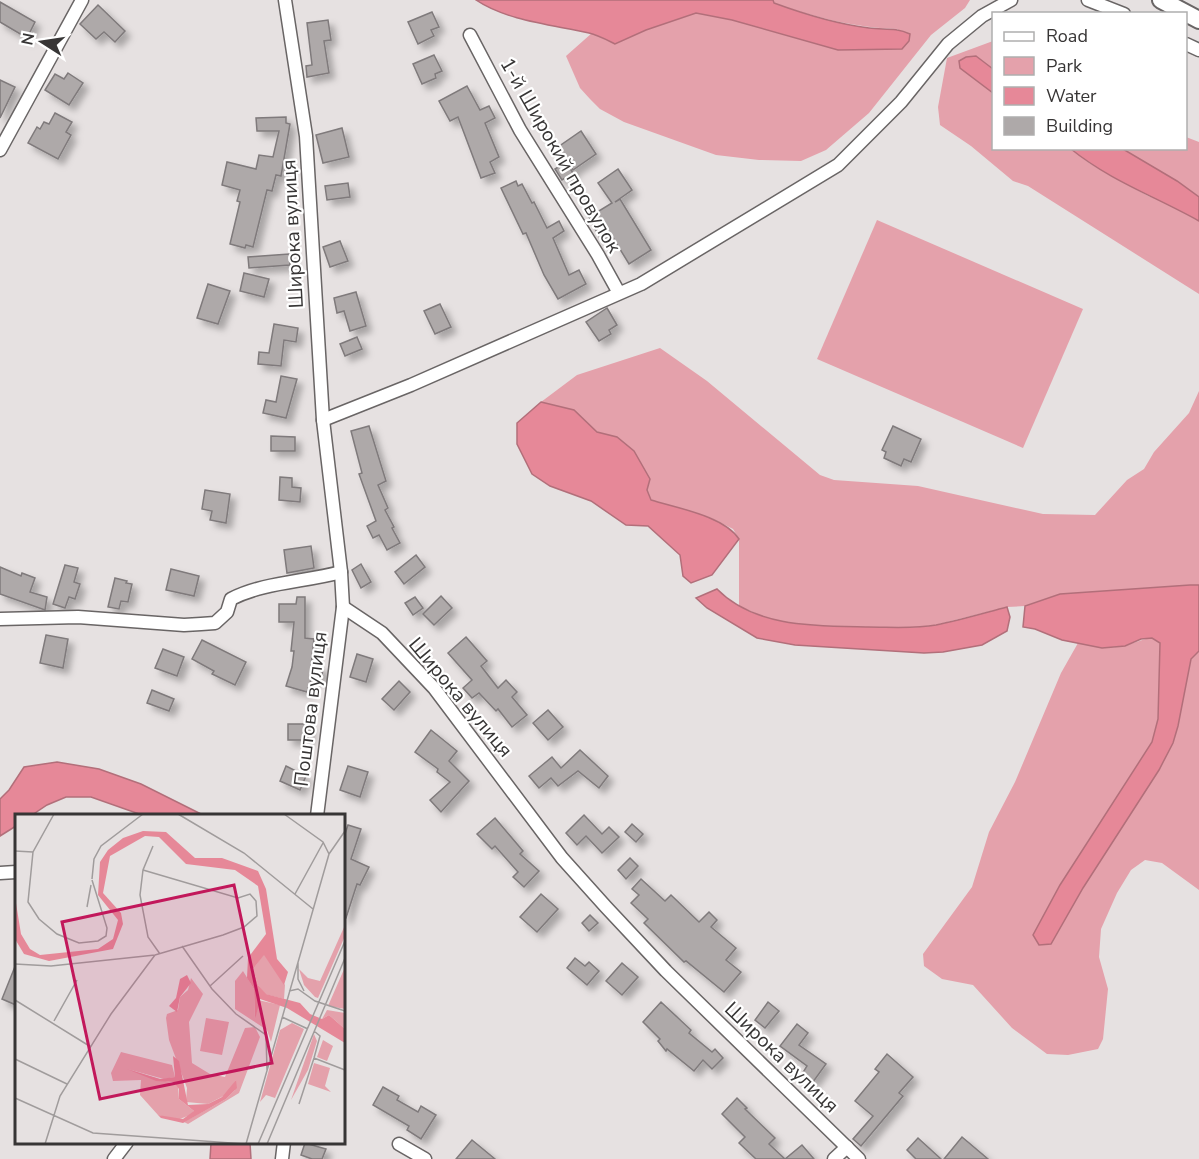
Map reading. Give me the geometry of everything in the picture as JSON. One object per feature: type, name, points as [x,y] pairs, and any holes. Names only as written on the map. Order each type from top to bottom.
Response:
[{"type":"main road","points":[[1161,0],[1184,12]]},
{"type":"street","points":[[0,150],[82,0]]},
{"type":"street","name":"Широка вулиця","points":[[285,0],[306,136],[323,420],[343,607],[382,633],[434,688],[562,858],[606,907],[674,979],[859,1159]]},
{"type":"street","points":[[323,420],[411,385],[641,284],[838,165],[901,102],[948,44],[982,16],[1011,0]]},
{"type":"street","points":[[1088,0],[1119,12]]},
{"type":"street","name":"1-й Широкий провулок","points":[[470,35],[520,130],[619,293]]},
{"type":"street","points":[[0,619],[78,617],[184,625],[215,623],[227,612],[231,599],[243,593],[341,572]]},
{"type":"street","name":"Поштова вулиця","points":[[317,814],[343,607]]},
{"type":"street","points":[[0,873],[15,872]]},
{"type":"street","points":[[114,1159],[126,1144]]},
{"type":"street","points":[[282,1159],[284,1144]]},
{"type":"street","points":[[399,1144],[425,1159]]},
{"type":"street","points":[[834,1159],[847,1147]]},
{"type":"green space","points":[[773,0],[970,0],[965,8],[931,35],[869,113],[826,150],[801,161],[759,160],[716,155],[624,122],[600,109],[580,88],[566,56],[592,33],[615,44],[646,30],[696,13],[732,20],[838,50],[902,49],[898,29],[835,21],[773,3]]},
{"type":"green space","points":[[992,41],[992,68],[976,56],[961,68],[992,92],[992,150],[1072,150],[1089,163],[1199,221],[1199,294],[1028,186],[1013,181],[971,146],[940,125],[938,107],[947,58]]},
{"type":"green space","points":[[1187,137],[1199,142],[1199,197],[1125,150],[1187,150]]},
{"type":"green space","points":[[877,220],[1083,309],[1023,448],[817,359]]},
{"type":"green space","points":[[660,348],[707,381],[820,475],[834,480],[918,486],[1043,514],[1095,515],[1127,480],[1144,469],[1154,452],[1189,413],[1199,391],[1199,585],[1060,594],[1025,606],[1007,607],[935,625],[911,628],[812,627],[766,618],[739,606],[739,539],[733,529],[713,519],[651,500],[617,437],[597,432],[574,410],[541,402],[577,375]]},
{"type":"green space","points":[[1152,638],[1160,643],[1158,719],[1152,742],[1060,885],[1033,935],[1039,945],[1051,944],[1083,888],[1159,770],[1173,743],[1191,659],[1199,651],[1199,890],[1162,863],[1145,860],[1131,870],[1117,893],[1101,929],[1099,957],[1108,989],[1103,1039],[1098,1049],[1068,1055],[1047,1054],[1012,1028],[973,985],[942,979],[924,966],[923,954],[972,887],[989,832],[1015,782],[1061,673],[1078,643],[1117,647]]},
{"type":"water","points":[[476,0],[773,0],[774,3],[785,7],[832,21],[910,34],[909,41],[902,49],[838,50],[732,20],[696,13],[646,30],[615,44],[592,34],[516,18]]},
{"type":"water","points":[[976,56],[992,68],[992,92],[960,68],[959,61],[966,57]]},
{"type":"water","points":[[1072,150],[1125,150],[1199,197],[1199,221],[1117,179]]},
{"type":"water","points":[[541,402],[574,410],[597,432],[617,437],[634,451],[650,479],[647,490],[651,500],[699,514],[723,524],[732,531],[739,539],[712,575],[691,583],[683,576],[680,555],[648,526],[626,525],[591,501],[550,486],[532,474],[517,444],[517,423]]},
{"type":"water","points":[[1199,585],[1199,651],[1191,659],[1173,743],[1159,770],[1083,888],[1051,944],[1039,945],[1033,935],[1060,885],[1152,742],[1158,719],[1160,643],[1152,638],[1141,639],[1125,646],[1102,648],[1062,640],[1035,629],[1023,627],[1025,606],[1060,594]]},
{"type":"water","points":[[717,589],[732,602],[750,611],[768,618],[808,625],[919,627],[945,623],[1007,607],[1010,617],[1007,631],[982,645],[943,652],[924,653],[795,645],[757,638],[707,608],[696,598]]},
{"type":"water","points":[[57,762],[99,769],[141,784],[201,814],[139,814],[91,797],[66,797],[34,814],[15,814],[15,827],[0,836],[0,799],[24,767]]},
{"type":"water","points":[[211,1144],[250,1144],[251,1159],[210,1159]]},
{"type":"building","points":[[0,2],[35,22],[27,38],[0,22]]},
{"type":"building","points":[[98,5],[125,31],[115,42],[104,32],[96,39],[80,24]]},
{"type":"building","points":[[432,12],[439,27],[431,30],[434,36],[418,44],[408,22]]},
{"type":"building","points":[[328,20],[331,40],[324,41],[329,73],[307,77],[306,66],[312,65],[307,23]]},
{"type":"building","points":[[434,55],[442,71],[435,74],[436,78],[422,84],[413,64]]},
{"type":"building","points":[[68,73],[83,83],[69,105],[45,90],[55,74],[64,79]]},
{"type":"building","points":[[0,80],[15,87],[0,118]]},
{"type":"building","points":[[467,86],[480,110],[489,106],[495,118],[485,123],[499,157],[490,162],[495,173],[481,178],[458,117],[450,121],[439,101]]},
{"type":"building","points":[[55,113],[72,122],[66,132],[71,135],[58,159],[28,143],[37,127],[40,129],[44,122],[49,124]]},
{"type":"building","points":[[286,117],[286,123],[290,124],[281,176],[276,175],[272,191],[267,190],[253,247],[246,245],[245,248],[230,244],[240,202],[237,201],[240,190],[222,185],[227,162],[256,169],[259,155],[273,157],[279,131],[257,131],[256,118]]},
{"type":"building","points":[[342,128],[349,157],[323,163],[316,135]]},
{"type":"building","points":[[581,131],[596,154],[573,170],[558,147]]},
{"type":"building","points":[[566,162],[573,173],[562,180],[555,169]]},
{"type":"building","points":[[618,169],[632,190],[615,202],[620,199],[651,250],[629,264],[612,236],[602,242],[589,217],[612,203],[598,183]]},
{"type":"building","points":[[516,181],[518,186],[522,184],[532,203],[534,202],[547,228],[559,221],[564,231],[553,238],[569,275],[579,270],[586,284],[558,299],[501,188]]},
{"type":"building","points":[[348,183],[350,197],[327,200],[325,186]]},
{"type":"building","points":[[340,241],[348,261],[330,267],[323,247]]},
{"type":"building","points":[[289,254],[290,265],[249,268],[248,257]]},
{"type":"building","points":[[244,273],[269,279],[264,297],[240,291]]},
{"type":"building","points":[[208,284],[230,291],[218,324],[197,318]]},
{"type":"building","points":[[356,292],[366,326],[350,331],[344,311],[337,313],[334,298]]},
{"type":"building","points":[[440,304],[451,327],[435,334],[424,311]]},
{"type":"building","points":[[607,308],[617,325],[609,330],[611,334],[599,341],[586,322]]},
{"type":"building","points":[[274,324],[298,328],[296,342],[284,340],[281,366],[258,364],[259,352],[269,353]]},
{"type":"building","points":[[357,337],[362,349],[345,356],[340,344]]},
{"type":"building","points":[[281,376],[297,379],[286,418],[263,413],[266,400],[276,402]]},
{"type":"building","points":[[369,426],[386,481],[378,485],[388,508],[385,510],[400,543],[387,550],[379,535],[373,538],[367,526],[376,521],[359,474],[362,473],[351,431]]},
{"type":"building","points":[[893,426],[921,439],[911,462],[904,459],[901,466],[884,458],[886,452],[882,450]]},
{"type":"building","points":[[271,436],[295,437],[295,451],[271,451]]},
{"type":"building","points":[[280,477],[292,478],[292,487],[301,488],[300,502],[279,500]]},
{"type":"building","points":[[205,490],[230,494],[226,523],[210,520],[212,511],[202,509]]},
{"type":"building","points":[[311,546],[314,568],[287,573],[284,550]]},
{"type":"building","points":[[416,555],[425,567],[404,584],[395,572]]},
{"type":"building","points":[[361,564],[371,582],[361,588],[352,570]]},
{"type":"building","points":[[65,565],[78,568],[74,582],[80,584],[75,599],[69,597],[65,608],[53,604]]},
{"type":"building","points":[[0,567],[21,576],[22,573],[35,578],[30,592],[47,597],[45,610],[0,594]]},
{"type":"building","points":[[171,569],[199,576],[194,596],[166,590]]},
{"type":"building","points":[[115,578],[132,584],[128,602],[121,601],[119,609],[108,607]]},
{"type":"building","points":[[441,596],[452,608],[434,625],[423,614]]},
{"type":"building","points":[[297,597],[305,597],[305,638],[314,639],[311,666],[323,667],[322,678],[312,677],[307,692],[286,686],[294,651],[291,651],[294,622],[279,622],[279,604],[296,604]]},
{"type":"building","points":[[415,597],[423,608],[413,615],[405,603]]},
{"type":"building","points":[[46,635],[68,639],[63,668],[40,663]]},
{"type":"building","points":[[466,637],[487,661],[481,666],[498,688],[506,680],[517,692],[512,697],[527,715],[512,727],[498,709],[496,711],[479,693],[472,698],[463,688],[472,680],[448,653]]},
{"type":"building","points":[[202,640],[246,662],[235,685],[212,674],[214,671],[192,659]]},
{"type":"building","points":[[163,649],[184,657],[177,676],[155,668]]},
{"type":"building","points":[[357,654],[373,659],[366,682],[350,677]]},
{"type":"building","points":[[399,681],[410,692],[394,710],[382,699]]},
{"type":"building","points":[[152,690],[174,699],[169,711],[147,703]]},
{"type":"building","points":[[548,710],[563,727],[548,740],[533,723]]},
{"type":"building","points":[[288,724],[309,724],[308,740],[288,740]]},
{"type":"building","points":[[431,730],[457,751],[449,761],[469,781],[441,812],[430,800],[450,782],[437,772],[438,769],[415,752]]},
{"type":"building","points":[[580,750],[608,776],[599,788],[578,771],[558,786],[551,778],[539,788],[529,776],[552,757],[561,768]]},
{"type":"building","points":[[286,766],[306,776],[300,790],[280,781]]},
{"type":"building","points":[[348,766],[368,772],[360,797],[340,790]]},
{"type":"building","points":[[584,815],[602,834],[609,827],[619,837],[602,853],[586,836],[577,845],[566,833]]},
{"type":"building","points":[[495,818],[523,851],[520,854],[539,871],[524,887],[513,877],[518,872],[495,846],[492,849],[477,834]]},
{"type":"building","points":[[632,824],[643,834],[636,842],[625,832]]},
{"type":"building","points":[[348,825],[361,829],[351,859],[369,867],[360,885],[357,884],[346,918],[345,918],[345,834]]},
{"type":"building","points":[[630,858],[638,866],[626,879],[618,870]]},
{"type":"building","points":[[641,879],[665,901],[671,895],[699,922],[709,912],[717,920],[711,927],[736,948],[726,960],[741,972],[724,992],[686,961],[684,962],[644,923],[648,919],[631,903],[639,895],[632,889]]},
{"type":"building","points":[[541,894],[558,909],[537,932],[520,917]]},
{"type":"building","points":[[590,915],[598,923],[589,931],[582,923]]},
{"type":"building","points":[[575,958],[585,966],[589,962],[599,971],[587,985],[567,968]]},
{"type":"building","points":[[622,963],[638,977],[622,995],[606,981]]},
{"type":"building","points":[[15,966],[15,1005],[2,999]]},
{"type":"building","points":[[661,1002],[691,1030],[689,1033],[712,1052],[715,1049],[723,1058],[712,1069],[703,1060],[694,1071],[667,1049],[666,1051],[658,1041],[660,1039],[643,1022]]},
{"type":"building","points":[[768,1002],[779,1011],[765,1028],[755,1020]]},
{"type":"building","points":[[797,1024],[808,1033],[799,1045],[826,1064],[813,1082],[802,1074],[807,1066],[780,1046]]},
{"type":"building","points":[[887,1054],[913,1077],[899,1093],[903,1096],[861,1146],[853,1139],[873,1116],[855,1101],[879,1072],[875,1069]]},
{"type":"building","points":[[383,1087],[399,1096],[397,1100],[418,1112],[421,1106],[436,1115],[421,1139],[407,1130],[409,1126],[373,1105]]},
{"type":"building","points":[[737,1098],[775,1138],[769,1144],[785,1159],[756,1159],[739,1143],[745,1137],[722,1114]]},
{"type":"building","points":[[962,1137],[988,1159],[944,1159]]},
{"type":"building","points":[[918,1138],[941,1159],[916,1159],[907,1150]]},
{"type":"building","points":[[472,1140],[495,1159],[456,1159]]},
{"type":"building","points":[[305,1144],[326,1149],[322,1159],[312,1159],[301,1155]]},
{"type":"building","points":[[802,1145],[814,1159],[785,1159]]}]
